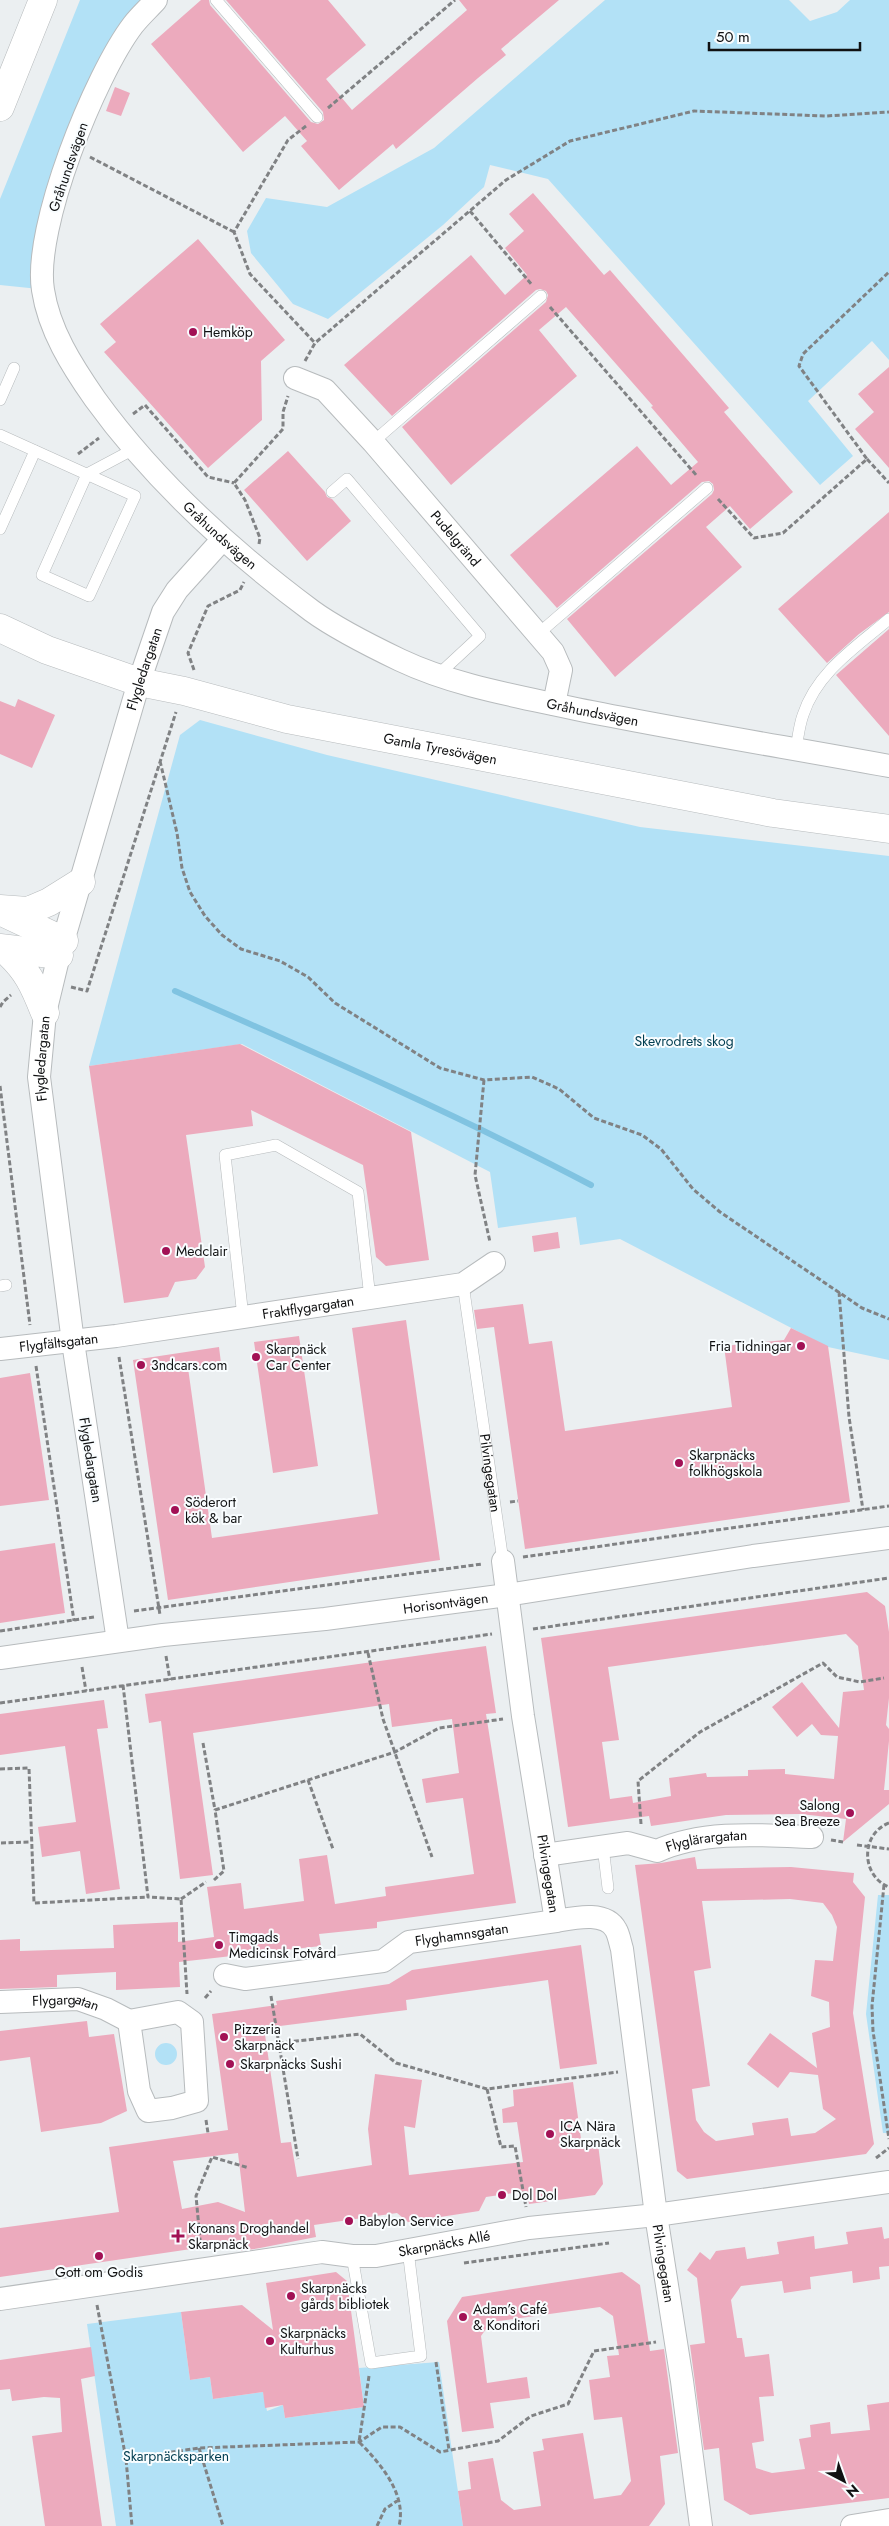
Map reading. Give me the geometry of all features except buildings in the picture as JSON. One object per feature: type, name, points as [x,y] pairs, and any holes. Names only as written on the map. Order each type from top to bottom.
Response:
[{"type":"main road","points":[[0,107],[43,0]]},
{"type":"main road","name":"Gamla Tyresövägen","points":[[0,628],[47,650],[139,682],[189,681],[287,719],[773,813],[889,829]]},
{"type":"main road","points":[[0,910],[28,910],[49,902],[81,882]]},
{"type":"main road","points":[[0,910],[61,948]]},
{"type":"main road","points":[[2,948],[61,948]]},
{"type":"main road","points":[[2,948],[19,962],[34,982],[45,1013]]},
{"type":"street","name":"Gråhundsvägen","points":[[156,0],[133,24],[107,67],[72,148],[53,199],[45,244],[42,288],[53,328],[77,373],[134,448],[193,513],[222,540],[315,613],[402,661],[470,686],[682,731],[889,766]]},
{"type":"street","name":"Pudelgränd","points":[[295,378],[325,390],[373,442],[553,652],[561,670],[554,704]]},
{"type":"street","name":"Flygledargatan","points":[[118,1641],[73,1342],[39,1077],[45,1013],[61,948],[139,682],[163,612],[189,575],[222,540]]},
{"type":"street","name":"Fraktflygargatan","points":[[116,1336],[463,1284],[494,1263]]},
{"type":"street","name":"Flygfältsgatan","points":[[0,1349],[116,1336]]},
{"type":"street","name":"Horisontvägen","points":[[0,1658],[163,1635],[325,1619],[506,1595],[753,1556],[889,1538]]},
{"type":"street","name":"Pilvingegatan","points":[[502,1561],[523,1716],[556,1920],[584,1916],[604,1919],[616,1928],[622,1949],[656,2215],[682,2381],[701,2526]]},
{"type":"street","name":"Flyglärargatan","points":[[545,1855],[628,1843],[657,1851],[674,1843],[726,1837],[812,1838]]},
{"type":"street","name":"Flyghamnsgatan","points":[[225,1975],[245,1979],[382,1961],[409,1942],[556,1920]]},
{"type":"street","name":"Flygargatan","points":[[0,2002],[78,1999],[106,2009],[129,2021]]},
{"type":"street","points":[[178,2012],[192,2022],[197,2101],[172,2108],[148,2111],[139,2091],[133,2034],[129,2021],[178,2012]]},
{"type":"street","name":"Skarpnäcks Allé","points":[[0,2300],[322,2252],[352,2256],[376,2256],[529,2228],[656,2215],[889,2182]]},
{"type":"street","points":[[852,2526],[889,2520]]},
{"type":"lane","points":[[216,0],[317,117]]},
{"type":"lane","points":[[373,442],[541,296]]},
{"type":"lane","points":[[0,400],[14,368]]},
{"type":"lane","points":[[0,435],[35,450],[87,474],[135,496],[89,596],[42,576],[87,474],[134,448]]},
{"type":"lane","points":[[0,529],[35,450]]},
{"type":"lane","points":[[332,492],[347,479],[480,636],[439,674]]},
{"type":"lane","points":[[538,634],[707,488]]},
{"type":"lane","points":[[796,749],[803,715],[816,686],[830,669],[889,618]]},
{"type":"lane","points":[[243,1317],[226,1155],[276,1146],[358,1192],[370,1298]]},
{"type":"lane","name":"Pilvingegatan","points":[[463,1284],[502,1561]]},
{"type":"lane","points":[[603,1847],[608,1888]]},
{"type":"lane","points":[[352,2256],[371,2363],[421,2356],[408,2250]]},
{"type":"path","points":[[234,232],[288,140],[455,0]]},
{"type":"path","points":[[87,991],[160,760],[189,681],[188,653],[208,606],[240,590],[253,564],[260,538],[245,500],[234,483],[282,429],[283,412],[295,378],[316,343],[506,180],[570,141],[694,111],[826,116],[889,112]]},
{"type":"path","points":[[72,148],[234,232],[250,274],[316,343]]},
{"type":"path","points":[[470,211],[707,488],[754,538],[783,533],[867,459]]},
{"type":"path","points":[[889,272],[803,354],[799,366],[867,459],[889,483]]},
{"type":"path","points":[[160,760],[187,884],[205,916],[222,935],[241,949],[280,961],[308,977],[336,1003],[440,1068],[484,1080],[532,1077],[559,1089],[594,1118],[642,1135],[662,1149],[693,1189],[720,1212],[862,1308],[889,1319]]},
{"type":"path","points":[[484,1080],[476,1175],[494,1263]]},
{"type":"path","points":[[0,1086],[32,1345],[86,1691]]},
{"type":"path","points":[[839,1291],[849,1417],[863,1510]]},
{"type":"path","points":[[0,1703],[170,1680],[116,1336]]},
{"type":"path","points":[[0,1631],[889,1506]]},
{"type":"path","points":[[368,1653],[383,1719],[432,1857]]},
{"type":"path","points":[[628,1843],[642,1833],[638,1780],[700,1732],[823,1663],[837,1677],[860,1682],[884,1678]]},
{"type":"path","points":[[123,1685],[148,1897]]},
{"type":"path","points":[[215,1810],[395,1752],[439,1728],[523,1716]]},
{"type":"path","points":[[203,1743],[224,1871],[214,1880]]},
{"type":"path","points":[[0,1769],[29,1768],[34,1903],[148,1897],[181,1898],[206,1882]]},
{"type":"path","points":[[308,1780],[333,1848]]},
{"type":"path","points":[[889,1823],[877,1830],[868,1847],[869,1868],[884,1885],[889,1887]]},
{"type":"path","points":[[1,1842],[32,1842]]},
{"type":"path","points":[[857,1845],[889,1849]]},
{"type":"path","points":[[884,1885],[872,2006],[873,2031],[889,2139]]},
{"type":"path","points":[[181,1898],[187,2001]]},
{"type":"path","points":[[268,1976],[298,2159]]},
{"type":"path","points":[[279,2043],[360,2034],[396,2063],[488,2089],[637,2070]]},
{"type":"path","points":[[488,2089],[500,2147],[515,2146],[529,2228]]},
{"type":"path","points":[[884,2108],[889,2109]]},
{"type":"path","points":[[206,2120],[208,2133]]},
{"type":"path","points":[[876,2158],[889,2148]]},
{"type":"path","points":[[203,2271],[196,2196],[212,2156],[249,2168]]},
{"type":"path","points":[[461,2264],[618,2242]]},
{"type":"path","points":[[93,2286],[126,2459],[132,2526]]},
{"type":"path","points":[[126,2459],[199,2448],[359,2442],[382,2427],[400,2427],[440,2452],[498,2441],[532,2416],[568,2404],[594,2351],[662,2341]]},
{"type":"path","points":[[435,2355],[449,2450]]},
{"type":"path","points":[[359,2442],[371,2363]]},
{"type":"path","points":[[359,2442],[375,2457],[400,2499],[398,2526]]},
{"type":"path","points":[[199,2448],[222,2526]]},
{"type":"path","points":[[378,2526],[385,2509],[400,2499]]},
{"type":"green space","points":[[80,0],[141,0],[115,37],[39,289],[0,285],[0,199]]},
{"type":"green space","points":[[605,0],[789,0],[810,21],[837,12],[850,0],[889,0],[889,360],[872,341],[808,401],[853,456],[820,485],[548,179],[490,165],[484,187],[443,225],[328,319],[293,304],[251,253],[247,231],[266,198],[327,207],[434,148]]},
{"type":"green space","name":"Skevrodrets skog","points":[[200,720],[327,755],[640,827],[889,856],[889,1360],[828,1347],[620,1239],[580,1245],[576,1217],[498,1228],[490,1172],[242,1044],[89,1066],[180,735]]},
{"type":"green space","points":[[878,1895],[889,1895],[889,2133],[883,2133],[866,2014]]},
{"type":"green space","points":[[166,2043],[174,2046],[177,2054],[174,2062],[166,2065],[158,2062],[155,2054],[158,2046]]},
{"type":"green space","name":"Skarpnäcksparken","points":[[181,2312],[190,2380],[210,2377],[213,2399],[263,2392],[267,2411],[283,2405],[285,2418],[364,2407],[359,2368],[439,2362],[463,2526],[116,2526],[87,2324]]},
{"type":"waterway","points":[[175,991],[489,1133],[591,1185]]},
{"type":"place","name":"Hemköp","points":[[193,332]]},
{"type":"place","name":"Medclair","points":[[166,1251]]},
{"type":"place","name":"Fria Tidningar","points":[[801,1346]]},
{"type":"place","name":"Skarpnäck Car Center","points":[[256,1357]]},
{"type":"place","name":"3ndcars.com","points":[[141,1365]]},
{"type":"place","name":"Skarpnäcks folkhögskola","points":[[679,1463]]},
{"type":"place","name":"Söderort kök & bar","points":[[175,1510]]},
{"type":"place","name":"Salong Sea Breeze","points":[[850,1813]]},
{"type":"place","name":"Timgads Medicinsk Fotvård","points":[[219,1945]]},
{"type":"place","name":"Pizzeria Skarpnäck","points":[[224,2037]]},
{"type":"place","name":"Skarpnäcks Sushi","points":[[230,2064]]},
{"type":"place","name":"ICA Nära Skarpnäck","points":[[550,2134]]},
{"type":"place","name":"Dol Dol","points":[[502,2195]]},
{"type":"place","name":"Babylon Service","points":[[349,2221]]},
{"type":"place","name":"Kronans Droghandel Skarpnäck","points":[[178,2236]]},
{"type":"place","name":"Gott om Godis","points":[[99,2256]]},
{"type":"place","name":"Skarpnäcks gårds bibliotek","points":[[291,2296]]},
{"type":"place","name":"Adam’s Café & Konditori","points":[[463,2317]]},
{"type":"place","name":"Skarpnäcks Kulturhus","points":[[270,2341]]}]
